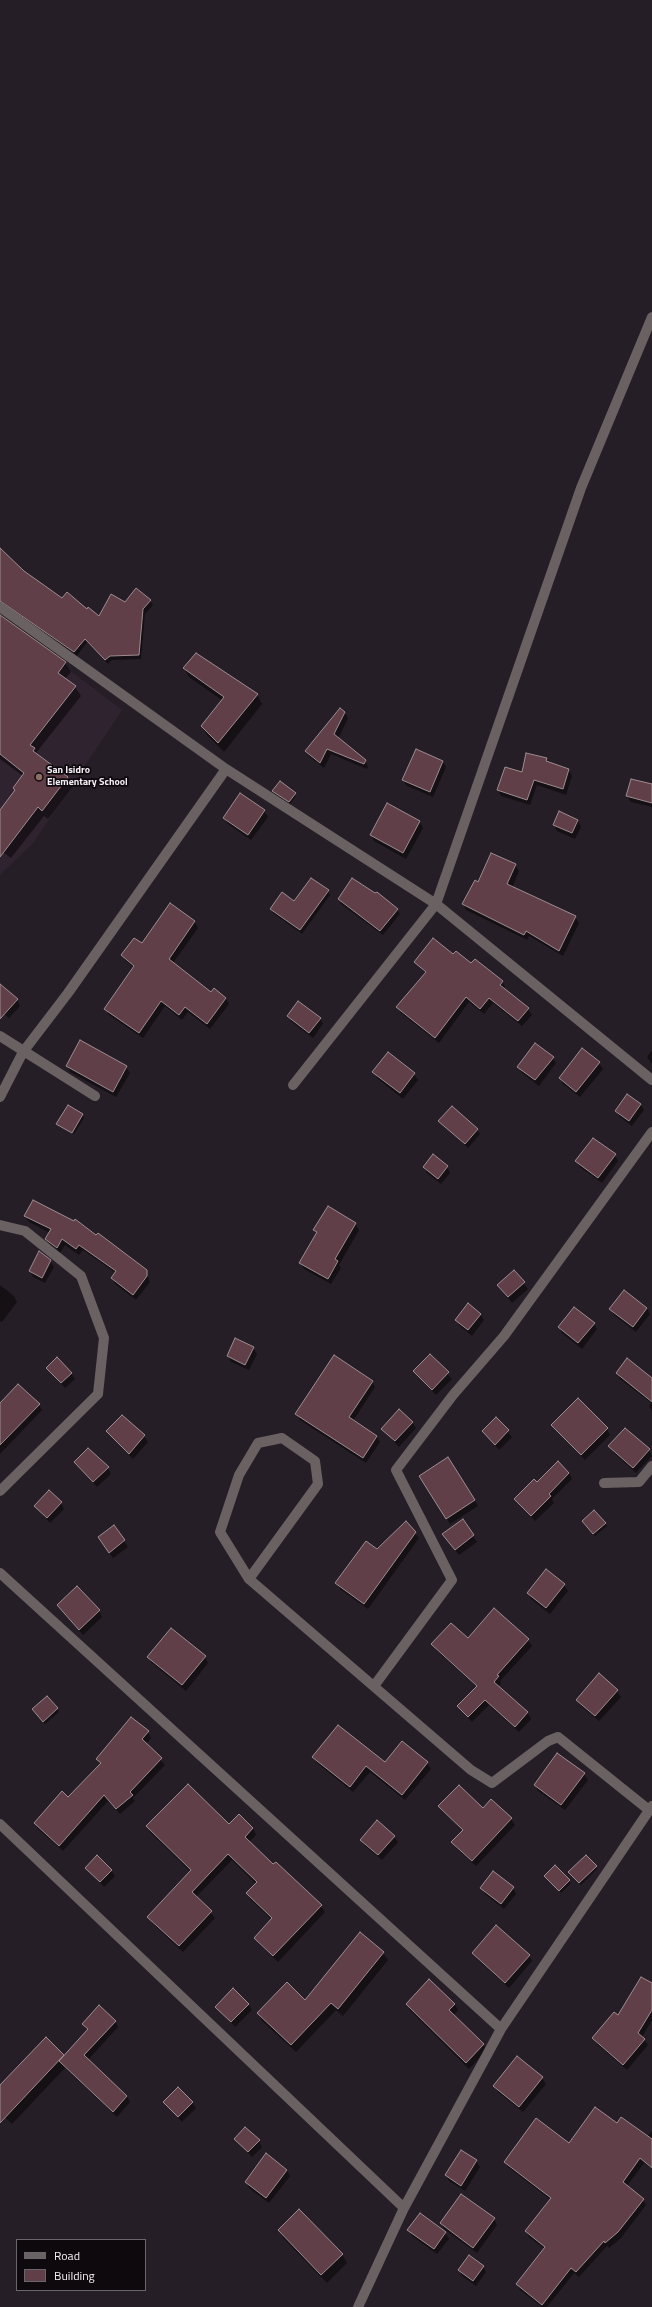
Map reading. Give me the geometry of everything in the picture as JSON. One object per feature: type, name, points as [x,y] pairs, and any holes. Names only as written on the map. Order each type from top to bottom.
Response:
[{"type":"street","points":[[293,1085],[436,904],[581,488],[652,317]]},
{"type":"street","points":[[0,607],[226,769],[436,904],[652,1080]]},
{"type":"street","points":[[0,1097],[23,1052],[68,993],[226,769]]},
{"type":"street","points":[[0,1036],[23,1052],[95,1096]]},
{"type":"street","points":[[374,1686],[452,1580],[396,1470],[453,1395],[504,1336],[652,1132]]},
{"type":"street","points":[[0,1225],[26,1231],[81,1276],[104,1338],[98,1394],[0,1491]]},
{"type":"street","points":[[249,1579],[318,1484],[315,1461],[282,1438],[258,1443],[239,1475],[220,1532],[249,1579],[334,1654],[374,1686],[471,1770],[492,1782],[548,1741],[558,1737],[650,1807],[501,2029],[404,2208],[358,2307]]},
{"type":"street","points":[[604,1483],[639,1482],[652,1466]]},
{"type":"street","points":[[0,1573],[501,2029]]},
{"type":"street","points":[[0,1824],[404,2208]]},
{"type":"shaded area","name":"San Isidro Elementary School","points":[[0,624],[38,646],[122,710],[33,843],[0,875]]},
{"type":"building","points":[[0,548],[24,571],[62,598],[67,592],[87,609],[88,607],[99,616],[111,594],[125,602],[136,588],[151,600],[143,609],[139,655],[110,656],[105,660],[85,639],[74,652],[0,601]]},
{"type":"building","points":[[0,615],[66,662],[58,673],[76,686],[30,745],[35,748],[33,751],[68,777],[42,811],[38,807],[0,857],[0,810],[15,790],[13,788],[24,773],[0,754]]},
{"type":"building","points":[[196,653],[258,694],[218,743],[201,726],[224,697],[183,668]]},
{"type":"building","points":[[340,708],[345,712],[334,734],[366,760],[364,764],[327,749],[320,763],[305,751]]},
{"type":"building","points":[[416,749],[443,761],[430,792],[402,780]]},
{"type":"building","points":[[526,753],[547,758],[546,761],[569,769],[563,789],[534,780],[527,800],[497,790],[505,767],[522,772]]},
{"type":"building","points":[[631,779],[652,784],[652,803],[626,796]]},
{"type":"building","points":[[280,781],[296,793],[289,802],[272,791]]},
{"type":"building","points":[[240,793],[265,810],[248,835],[223,818]]},
{"type":"building","points":[[387,803],[420,821],[403,853],[370,835]]},
{"type":"building","points":[[559,811],[578,820],[572,833],[553,825]]},
{"type":"building","points":[[491,853],[516,864],[507,884],[576,916],[559,951],[526,931],[524,935],[462,904],[475,880],[478,882]]},
{"type":"building","points":[[311,878],[329,890],[300,930],[270,909],[282,892],[294,901]]},
{"type":"building","points":[[352,878],[375,893],[377,892],[398,909],[380,931],[338,899]]},
{"type":"building","points":[[170,903],[195,921],[169,959],[211,992],[214,988],[226,998],[207,1024],[185,1007],[179,1015],[161,1001],[139,1033],[104,1009],[134,966],[121,955],[134,938],[142,943]]},
{"type":"building","points":[[433,938],[453,954],[456,951],[471,963],[475,959],[503,981],[500,985],[529,1008],[518,1021],[489,998],[480,1009],[466,997],[435,1038],[396,1007],[426,972],[414,962]]},
{"type":"building","points":[[0,984],[18,999],[0,1019]]},
{"type":"building","points":[[298,1001],[321,1018],[309,1033],[287,1016]]},
{"type":"building","points":[[80,1040],[127,1066],[113,1092],[66,1066]]},
{"type":"building","points":[[535,1043],[554,1057],[535,1080],[517,1067]]},
{"type":"building","points":[[582,1048],[600,1062],[576,1092],[559,1078]]},
{"type":"building","points":[[388,1052],[415,1073],[400,1093],[372,1072]]},
{"type":"building","points":[[627,1094],[641,1104],[629,1121],[615,1111]]},
{"type":"building","points":[[68,1105],[83,1114],[72,1133],[56,1124]]},
{"type":"building","points":[[452,1106],[478,1129],[465,1144],[438,1121]]},
{"type":"building","points":[[593,1138],[616,1154],[598,1178],[575,1161]]},
{"type":"building","points":[[433,1154],[448,1166],[438,1179],[423,1167]]},
{"type":"building","points":[[33,1200],[74,1221],[75,1219],[96,1235],[98,1233],[147,1270],[147,1276],[133,1295],[111,1278],[116,1271],[79,1245],[76,1249],[62,1239],[57,1248],[45,1239],[51,1229],[24,1216]]},
{"type":"building","points":[[328,1206],[356,1223],[335,1259],[338,1261],[328,1279],[299,1263],[317,1232],[313,1230]]},
{"type":"building","points":[[39,1251],[51,1260],[42,1278],[29,1271]]},
{"type":"building","points":[[514,1270],[525,1282],[508,1297],[497,1285]]},
{"type":"building","points":[[624,1290],[647,1308],[633,1327],[609,1309]]},
{"type":"building","points":[[468,1303],[481,1314],[468,1330],[455,1320]]},
{"type":"building","points":[[574,1307],[595,1323],[578,1343],[558,1327]]},
{"type":"building","points":[[235,1338],[254,1347],[245,1365],[227,1356]]},
{"type":"building","points":[[430,1354],[449,1372],[432,1390],[413,1371]]},
{"type":"building","points":[[334,1355],[373,1381],[349,1417],[377,1436],[363,1458],[295,1414]]},
{"type":"building","points":[[57,1357],[72,1373],[61,1383],[46,1368]]},
{"type":"building","points":[[627,1358],[652,1378],[652,1402],[616,1373]]},
{"type":"building","points":[[18,1384],[40,1404],[0,1445],[0,1403]]},
{"type":"building","points":[[578,1398],[608,1428],[581,1455],[551,1425]]},
{"type":"building","points":[[399,1409],[413,1422],[395,1441],[381,1429]]},
{"type":"building","points":[[122,1415],[145,1435],[129,1454],[106,1431]]},
{"type":"building","points":[[496,1417],[509,1430],[495,1445],[482,1431]]},
{"type":"building","points":[[625,1428],[650,1449],[633,1468],[608,1446]]},
{"type":"building","points":[[88,1448],[109,1467],[93,1482],[74,1462]]},
{"type":"building","points":[[448,1457],[475,1500],[446,1519],[419,1476]]},
{"type":"building","points":[[558,1461],[569,1473],[549,1494],[551,1496],[531,1516],[514,1499],[534,1479],[537,1482]]},
{"type":"building","points":[[49,1490],[62,1502],[47,1518],[34,1506]]},
{"type":"building","points":[[594,1510],[606,1523],[593,1534],[582,1521]]},
{"type":"building","points":[[463,1519],[474,1535],[455,1550],[442,1534]]},
{"type":"building","points":[[406,1521],[416,1532],[364,1604],[335,1583],[366,1541],[377,1549]]},
{"type":"building","points":[[114,1525],[125,1540],[109,1553],[98,1537]]},
{"type":"building","points":[[546,1569],[565,1584],[546,1608],[527,1593]]},
{"type":"building","points":[[77,1586],[100,1610],[79,1630],[57,1605]]},
{"type":"building","points":[[494,1608],[529,1639],[497,1675],[499,1676],[494,1682],[528,1712],[515,1727],[485,1700],[468,1717],[457,1706],[477,1686],[431,1644],[451,1623],[468,1638]]},
{"type":"building","points":[[171,1628],[206,1656],[182,1685],[147,1657]]},
{"type":"building","points":[[599,1673],[618,1690],[595,1716],[576,1700]]},
{"type":"building","points":[[47,1696],[58,1708],[43,1722],[32,1709]]},
{"type":"building","points":[[131,1717],[149,1731],[142,1739],[162,1758],[130,1792],[133,1795],[116,1809],[104,1795],[59,1846],[34,1823],[62,1791],[68,1797],[101,1763],[96,1759]]},
{"type":"building","points":[[338,1725],[385,1762],[402,1741],[428,1762],[402,1795],[366,1766],[350,1787],[312,1757]]},
{"type":"building","points":[[557,1753],[585,1773],[561,1805],[534,1785]]},
{"type":"building","points":[[188,1784],[229,1824],[239,1814],[253,1828],[245,1837],[273,1864],[276,1862],[322,1905],[273,1956],[254,1938],[272,1918],[246,1893],[257,1882],[228,1854],[192,1892],[212,1911],[179,1946],[147,1917],[191,1870],[146,1826]]},
{"type":"building","points":[[459,1785],[483,1808],[491,1799],[512,1818],[472,1861],[451,1842],[463,1830],[438,1806]]},
{"type":"building","points":[[377,1820],[395,1836],[378,1855],[360,1840]]},
{"type":"building","points":[[97,1855],[112,1870],[100,1882],[85,1868]]},
{"type":"building","points":[[586,1855],[597,1866],[579,1883],[568,1872]]},
{"type":"building","points":[[555,1865],[570,1880],[559,1891],[544,1876]]},
{"type":"building","points":[[493,1871],[514,1887],[501,1904],[480,1888]]},
{"type":"building","points":[[496,1925],[530,1955],[505,1983],[472,1953]]},
{"type":"building","points":[[360,1932],[384,1952],[338,2009],[331,2003],[291,2045],[257,2013],[287,1982],[305,2000]]},
{"type":"building","points":[[641,1977],[652,1983],[652,2010],[638,2033],[645,2039],[623,2065],[592,2038],[614,2012],[618,2015]]},
{"type":"building","points":[[429,1979],[455,2004],[449,2010],[484,2044],[466,2063],[406,2004]]},
{"type":"building","points":[[233,1988],[249,2004],[231,2022],[215,2007]]},
{"type":"building","points":[[99,2005],[116,2021],[84,2055],[127,2096],[113,2112],[59,2061],[88,2029],[82,2024]]},
{"type":"building","points":[[46,2037],[64,2055],[0,2123],[0,2085]]},
{"type":"building","points":[[517,2056],[543,2077],[519,2107],[493,2086]]},
{"type":"building","points":[[178,2087],[193,2102],[178,2117],[163,2102]]},
{"type":"building","points":[[595,2107],[617,2123],[621,2117],[652,2139],[652,2168],[640,2158],[623,2182],[644,2199],[618,2232],[605,2243],[604,2241],[576,2272],[571,2268],[542,2305],[516,2284],[545,2247],[525,2231],[551,2198],[504,2162],[536,2118],[569,2143]]},
{"type":"building","points":[[245,2127],[260,2140],[248,2152],[234,2139]]},
{"type":"building","points":[[461,2150],[477,2160],[461,2186],[445,2175]]},
{"type":"building","points":[[266,2153],[287,2170],[266,2198],[245,2182]]},
{"type":"building","points":[[461,2194],[495,2218],[473,2248],[440,2223]]},
{"type":"building","points":[[299,2209],[343,2254],[321,2275],[278,2230]]},
{"type":"building","points":[[420,2213],[446,2232],[434,2249],[407,2230]]},
{"type":"building","points":[[469,2255],[484,2266],[473,2281],[458,2270]]},
{"type":"place","name":"San Isidro Elementary School","points":[[39,777]]}]
